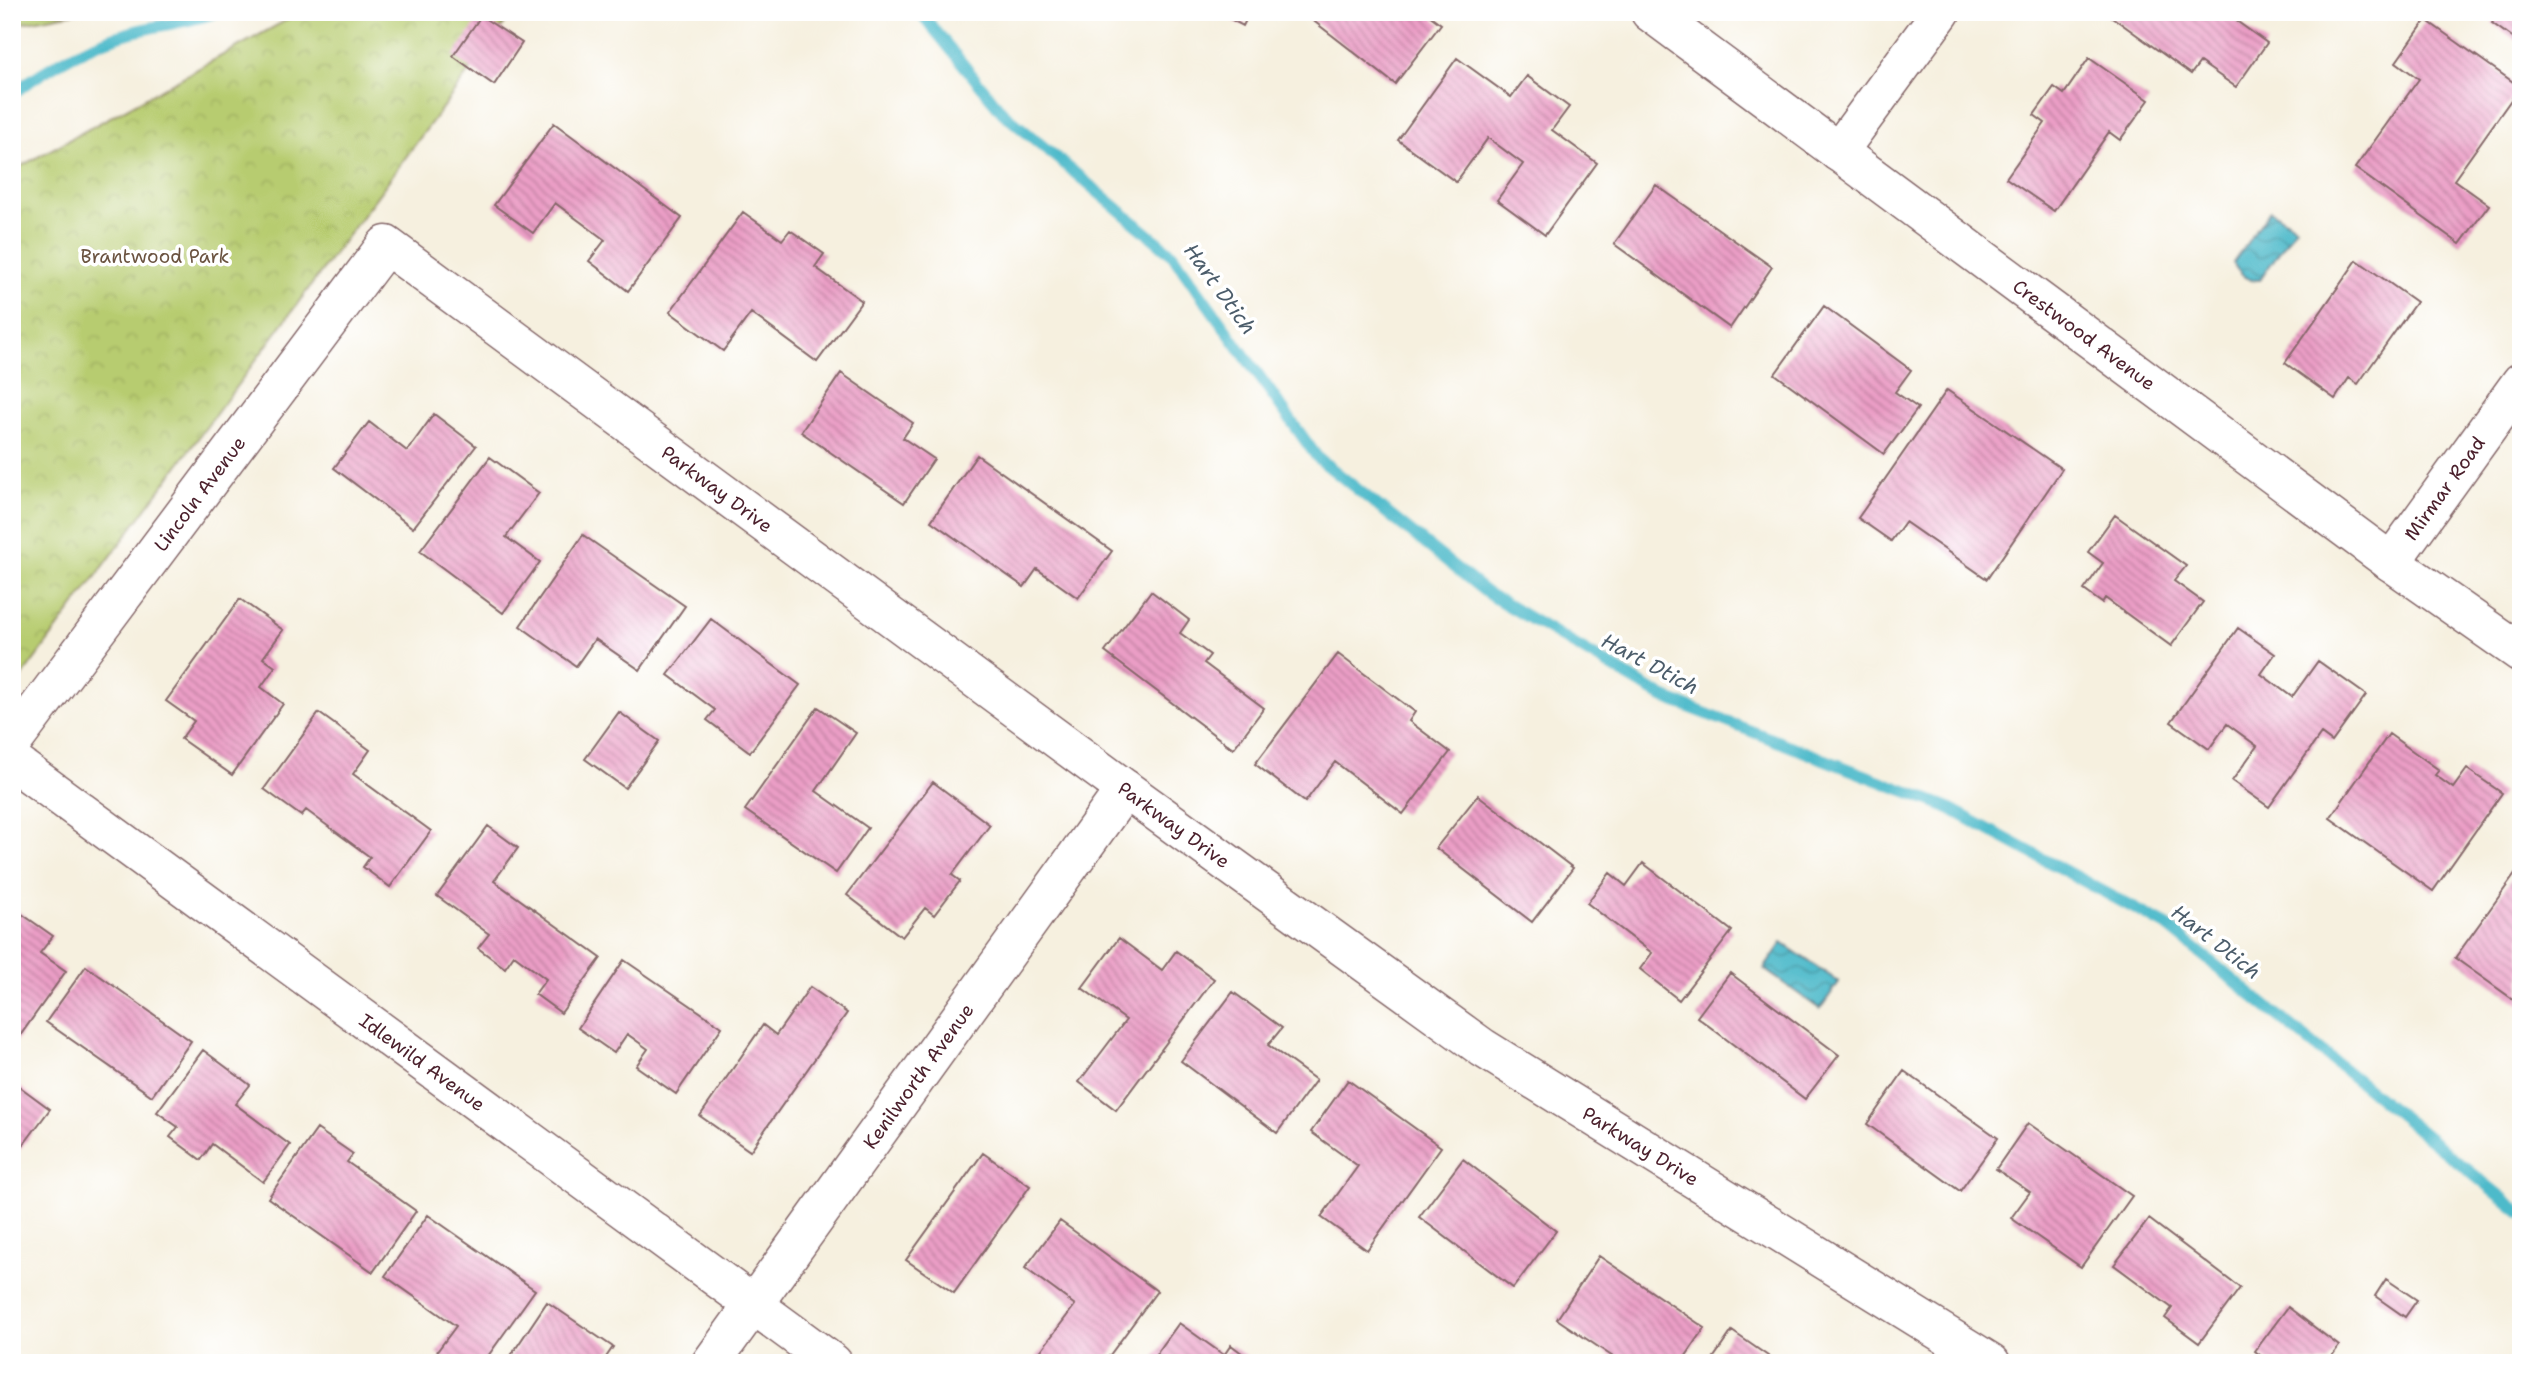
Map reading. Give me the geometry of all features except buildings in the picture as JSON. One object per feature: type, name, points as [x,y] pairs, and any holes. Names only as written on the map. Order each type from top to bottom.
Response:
[{"type":"street","name":"Crestwood Avenue","points":[[1650,12],[2391,562],[2521,653]]},
{"type":"street","points":[[1838,152],[1941,12]]},
{"type":"street","name":"Lincoln Avenue","points":[[12,743],[386,245]]},
{"type":"street","name":"Parkway Drive","points":[[386,245],[1125,789],[1483,1048],[1991,1363]]},
{"type":"street","name":"Mirmar Road","points":[[2391,562],[2521,382]]},
{"type":"street","name":"Idlewild Avenue","points":[[12,761],[833,1363]]},
{"type":"street","name":"Kenilworth Avenue","points":[[711,1363],[1125,789]]},
{"type":"green space","points":[[12,12],[79,12],[12,25]]},
{"type":"green space","name":"Brantwood Park","points":[[301,12],[513,12],[12,690],[12,171]]},
{"type":"water","points":[[2270,210],[2296,227],[2260,280],[2247,278],[2233,263]]},
{"type":"water","points":[[1782,943],[1839,982],[1820,1009],[1764,969]]},
{"type":"waterway","points":[[12,94],[54,65],[99,43],[132,32],[217,12]]},
{"type":"waterway","name":"Hart Dtich","points":[[920,12],[1003,113],[1172,254],[1317,457],[1487,593],[1663,697],[1947,807],[2167,926],[2521,1213]]}]
